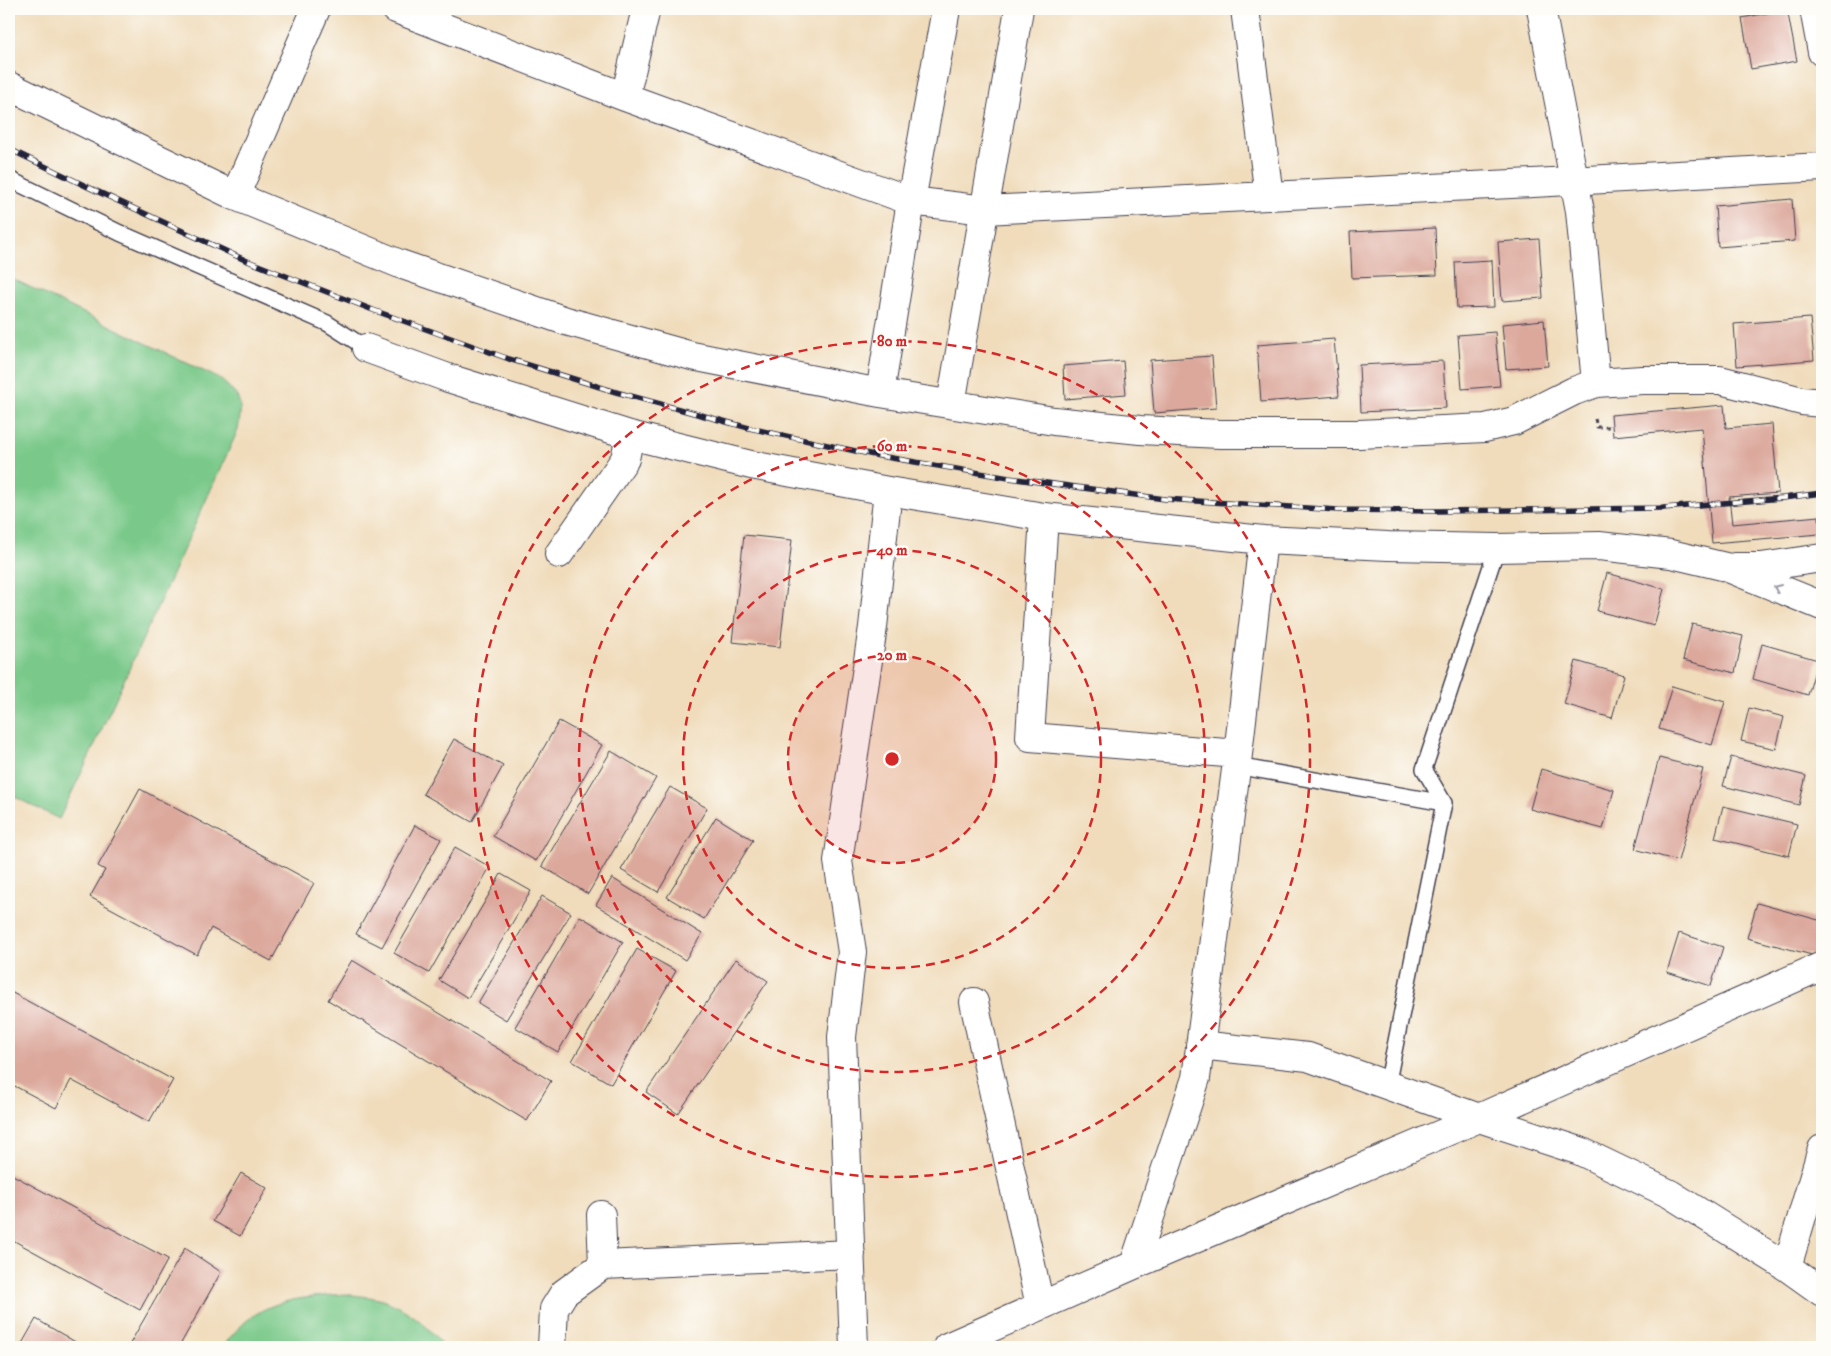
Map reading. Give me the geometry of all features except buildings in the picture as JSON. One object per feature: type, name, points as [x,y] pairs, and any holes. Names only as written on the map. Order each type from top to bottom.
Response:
[{"type":"street","points":[[235,196],[316,9]]},
{"type":"street","points":[[396,9],[625,97],[911,201],[985,210],[1822,167]]},
{"type":"street","points":[[625,97],[646,9]]},
{"type":"street","points":[[880,392],[911,201],[946,9]]},
{"type":"street","points":[[951,404],[1019,9]]},
{"type":"street","points":[[1245,9],[1269,196]]},
{"type":"street","points":[[1541,9],[1580,211],[1596,383]]},
{"type":"street","points":[[1814,9],[1822,52]]},
{"type":"street","points":[[9,86],[235,196],[400,264],[566,321],[692,356],[880,392],[1054,421],[1140,430],[1220,434],[1359,434],[1486,428],[1514,421],[1574,391],[1596,383],[1642,380],[1720,380],[1802,401],[1822,403]]},
{"type":"street","points":[[366,348],[448,378],[630,435],[751,465],[888,492],[1044,517],[1263,540],[1388,546],[1496,548],[1599,546],[1671,554],[1726,566],[1822,606]]},
{"type":"street","points":[[560,554],[625,459],[630,435]]},
{"type":"street","points":[[854,1347],[842,1037],[852,952],[838,861],[873,627],[888,492]]},
{"type":"street","points":[[1044,517],[1030,737],[1237,760]]},
{"type":"street","points":[[1134,1265],[1196,1078],[1263,540]]},
{"type":"street","points":[[1726,566],[1761,567],[1822,558]]},
{"type":"street","points":[[948,1347],[1134,1265],[1480,1118],[1822,966]]},
{"type":"street","points":[[974,1002],[1040,1306]]},
{"type":"street","points":[[1200,1045],[1308,1057],[1580,1151],[1670,1194],[1786,1267],[1822,1292]]},
{"type":"street","points":[[1786,1267],[1822,1149]]},
{"type":"street","points":[[600,1215],[603,1265]]},
{"type":"street","points":[[552,1347],[554,1308],[564,1293],[603,1265],[851,1254]]},
{"type":"lane","points":[[9,179],[120,233],[328,323],[366,348]]},
{"type":"lane","points":[[1388,1086],[1444,803],[1424,769],[1496,548]]},
{"type":"lane","points":[[1237,760],[1444,803]]},
{"type":"path","points":[[1595,419],[1597,427],[1612,427]]},
{"type":"green space","points":[[9,277],[220,379],[239,400],[240,406],[238,430],[59,819],[9,794]]},
{"type":"green space","points":[[345,1294],[375,1298],[398,1306],[424,1324],[444,1347],[223,1347],[236,1331],[262,1310],[291,1300]]},
{"type":"railway","points":[[9,149],[245,260],[373,310],[509,359],[616,392],[749,428],[874,455],[1009,478],[1165,499],[1338,510],[1438,511],[1663,508],[1822,493]]}]
